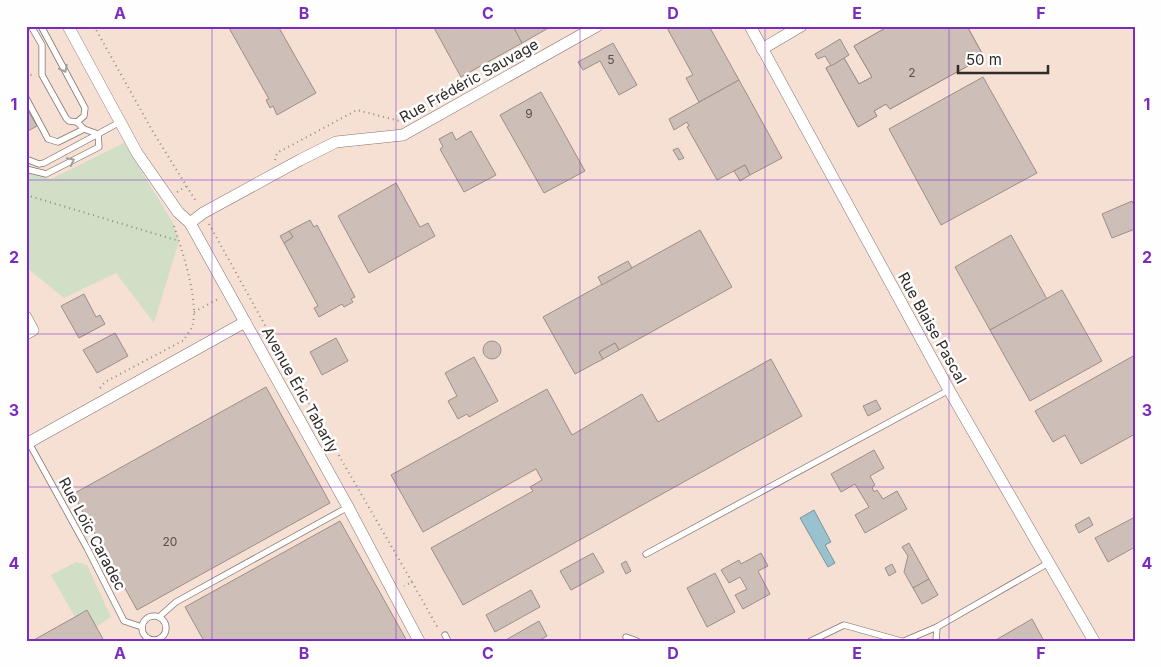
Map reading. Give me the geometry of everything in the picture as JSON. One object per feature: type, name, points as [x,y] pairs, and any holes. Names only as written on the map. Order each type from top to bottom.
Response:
[{"type":"street","points":[[68,26],[137,153],[178,212],[190,223],[245,322]]},
{"type":"street","name":"Rue Frédéric Sauvage","points":[[190,223],[203,213],[336,142],[403,136],[597,26]]},
{"type":"street","name":"Rue Blaise Pascal","points":[[750,26],[950,390],[1094,641]]},
{"type":"street","points":[[762,49],[801,26]]},
{"type":"street","points":[[26,317],[33,330],[26,334]]},
{"type":"street","name":"Avenue Éric Tabarly","points":[[27,444],[245,322],[348,507],[419,641]]},
{"type":"lane","points":[[31,26],[42,45],[42,75],[66,118],[69,121],[77,122],[84,129],[98,134]]},
{"type":"lane","points":[[42,26],[84,108],[84,116],[77,122]]},
{"type":"lane","points":[[26,98],[48,139],[58,142],[84,129]]},
{"type":"lane","points":[[26,159],[39,164],[44,163],[120,122]]},
{"type":"lane","points":[[26,169],[46,174],[99,147],[98,134]]},
{"type":"lane","points":[[646,554],[950,390]]},
{"type":"lane","name":"Rue Loïc Caradec","points":[[27,444],[87,548],[124,621],[142,627]]},
{"type":"lane","points":[[159,617],[176,602],[348,507]]},
{"type":"lane","points":[[810,641],[844,625],[903,641],[937,627],[1050,562]]},
{"type":"lane","points":[[152,616],[159,617],[164,622],[165,629],[162,639],[146,637],[142,627],[148,618],[152,616]]},
{"type":"lane","points":[[936,641],[937,627]]},
{"type":"lane","points":[[626,636],[637,641]]},
{"type":"path","points":[[94,26],[153,132],[187,186],[167,197]]},
{"type":"path","points":[[26,195],[179,241]]},
{"type":"path","points":[[203,213],[302,392],[439,630]]},
{"type":"path","points":[[96,392],[105,382],[184,340],[192,328],[194,314],[188,270],[173,223]]},
{"type":"path","points":[[393,592],[412,582]]},
{"type":"shaded area","points":[[26,26],[1135,26],[1135,641],[26,641]]},
{"type":"green space","points":[[124,143],[173,223],[179,241],[154,323],[116,273],[64,298],[26,267],[26,172],[51,179]]},
{"type":"green space","points":[[76,562],[87,565],[111,617],[96,627],[87,611],[75,617],[51,575]]},
{"type":"water","points":[[814,510],[831,542],[825,545],[835,563],[828,567],[800,518]]},
{"type":"building","points":[[232,26],[278,26],[316,93],[277,115],[273,106],[270,108],[266,100],[269,99],[229,28]]},
{"type":"building","points":[[433,26],[513,26],[522,43],[461,77]]},
{"type":"building","points":[[513,26],[552,26],[522,43]]},
{"type":"building","points":[[669,26],[709,26],[739,80],[699,102],[686,78],[693,75],[667,28]]},
{"type":"building","points":[[889,26],[967,26],[984,57],[890,109],[886,104],[874,111],[877,116],[858,127],[826,68],[844,58],[859,84],[872,77],[854,46]],"holes":[[[875,82],[877,87],[865,94],[862,89]]]},
{"type":"building","points":[[889,26],[967,26],[984,57],[890,109],[886,104],[874,111],[877,116],[858,127],[826,68],[844,58],[859,84],[872,77],[854,46]]},
{"type":"building","points":[[840,39],[849,55],[831,66],[825,56],[818,59],[815,54]]},
{"type":"building","points":[[613,43],[637,85],[619,95],[600,61],[583,70],[578,62]]},
{"type":"building","points":[[983,77],[1037,173],[941,225],[889,129]]},
{"type":"building","points":[[739,80],[782,158],[750,175],[745,165],[717,180],[687,127],[689,126],[687,122],[674,130],[669,119]]},
{"type":"building","points":[[541,92],[585,171],[544,193],[500,115]]},
{"type":"building","points":[[26,107],[37,126],[26,132]]},
{"type":"building","points":[[471,131],[496,175],[464,192],[440,149],[443,147],[439,139],[452,132],[456,140]]},
{"type":"building","points":[[678,148],[684,158],[679,160],[673,150]]},
{"type":"building","points":[[745,165],[750,175],[740,181],[734,171]]},
{"type":"building","points":[[396,183],[420,227],[428,223],[435,236],[369,273],[338,216]]},
{"type":"building","points":[[1132,201],[1135,208],[1135,229],[1112,238],[1102,214]]},
{"type":"building","points":[[310,220],[314,227],[317,225],[355,297],[351,299],[353,302],[344,307],[342,304],[319,317],[314,308],[318,306],[284,243],[293,237],[289,231]]},
{"type":"building","points":[[700,230],[732,287],[619,350],[615,343],[599,352],[603,359],[575,374],[543,317]]},
{"type":"building","points":[[289,231],[293,237],[284,243],[280,236]]},
{"type":"building","points":[[1011,235],[1047,299],[990,330],[955,267]]},
{"type":"building","points":[[628,261],[632,268],[602,285],[598,277]]},
{"type":"building","points":[[1062,290],[1102,361],[1030,401],[990,330]]},
{"type":"building","points":[[84,294],[96,317],[100,315],[105,324],[79,338],[61,306]]},
{"type":"building","points":[[115,333],[128,356],[97,373],[83,350]]},
{"type":"building","points":[[336,338],[348,361],[322,375],[310,352]]},
{"type":"building","points":[[492,341],[498,344],[501,350],[498,356],[492,359],[486,356],[483,350],[486,344]]},
{"type":"building","points":[[615,343],[619,350],[603,359],[599,352]]},
{"type":"building","points":[[1135,355],[1135,434],[1081,464],[1065,435],[1053,442],[1035,411]]},
{"type":"building","points":[[474,357],[498,401],[469,417],[467,414],[458,419],[448,401],[457,396],[445,373]]},
{"type":"building","points":[[771,359],[802,416],[463,605],[431,548],[533,491],[530,487],[542,480],[536,469],[423,532],[391,475],[547,389],[572,435],[642,394],[658,422]]},
{"type":"building","points":[[266,387],[330,503],[137,610],[73,494]]},
{"type":"building","points":[[876,400],[881,409],[868,416],[863,406]]},
{"type":"building","points":[[874,450],[884,468],[870,476],[875,485],[872,487],[874,492],[877,490],[883,499],[897,491],[907,509],[865,533],[855,515],[869,507],[855,484],[841,492],[831,474]]},
{"type":"building","points":[[1089,517],[1093,525],[1079,533],[1075,525]]},
{"type":"building","points":[[1135,517],[1135,547],[1108,562],[1095,538]]},
{"type":"building","points":[[340,521],[407,641],[204,641],[185,607]]},
{"type":"building","points":[[909,543],[929,579],[913,588],[904,572],[908,556],[902,547]]},
{"type":"building","points":[[593,553],[604,572],[571,590],[560,571]]},
{"type":"building","points":[[761,553],[768,566],[758,571],[770,594],[743,609],[735,595],[747,589],[740,577],[729,583],[721,570],[739,560],[741,564]]},
{"type":"building","points":[[626,561],[631,571],[626,574],[621,564]]},
{"type":"building","points":[[892,564],[896,572],[889,576],[885,568]]},
{"type":"building","points":[[715,573],[735,612],[707,627],[687,588]]},
{"type":"building","points":[[929,579],[938,595],[922,604],[913,588]]},
{"type":"building","points":[[531,590],[540,607],[495,632],[486,615]]},
{"type":"building","points":[[87,610],[104,641],[32,641],[75,617]]},
{"type":"building","points":[[1032,619],[1044,641],[994,641]]},
{"type":"building","points":[[539,621],[547,636],[538,641],[504,641]]}]
